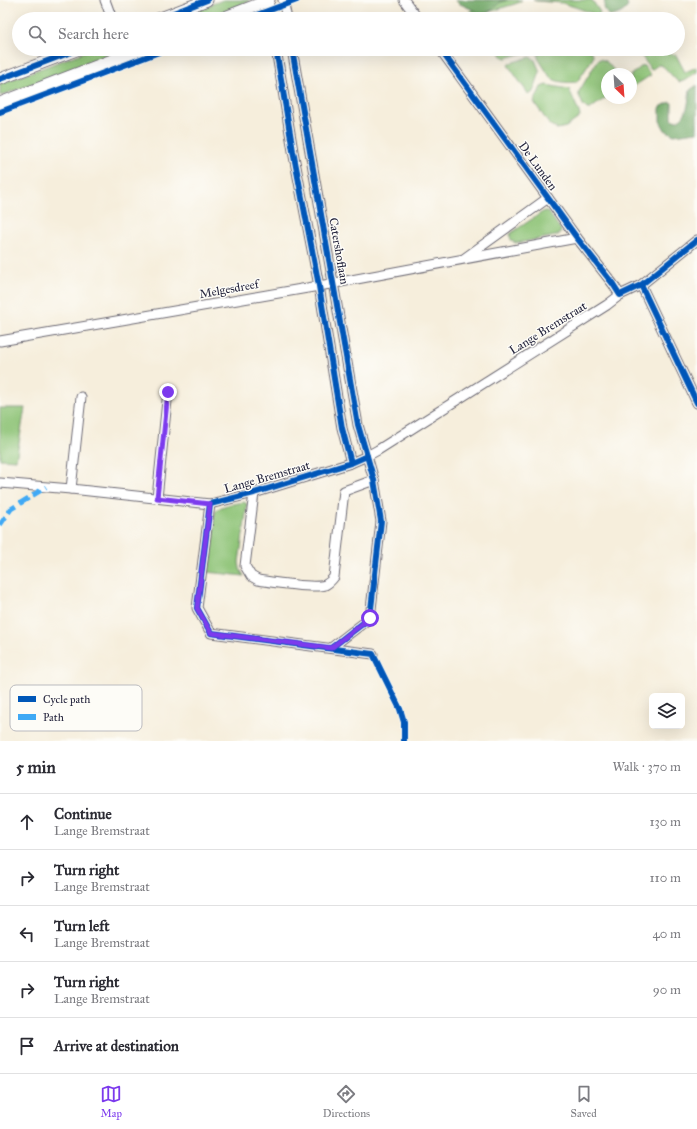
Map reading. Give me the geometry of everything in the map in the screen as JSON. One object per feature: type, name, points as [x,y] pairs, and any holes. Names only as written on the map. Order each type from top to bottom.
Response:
[{"type":"street","points":[[105,0],[109,12]]},
{"type":"street","points":[[176,12],[207,0]]},
{"type":"street","points":[[238,12],[268,0],[269,12]]},
{"type":"street","points":[[283,0],[286,12]]},
{"type":"street","points":[[404,0],[413,12]]},
{"type":"street","points":[[0,79],[61,56]]},
{"type":"street","points":[[0,103],[114,56]]},
{"type":"street","points":[[277,56],[293,150],[319,286],[342,428],[350,463]]},
{"type":"street","name":"Catershoflaan","points":[[293,56],[358,425],[367,456]]},
{"type":"street","name":"De Lunden","points":[[445,56],[577,238],[614,284],[620,296]]},
{"type":"street","name":"Melgesdreef","points":[[463,260],[548,198]]},
{"type":"street","name":"Melgesdreef","points":[[0,341],[319,286],[577,238]]},
{"type":"street","name":"Lange Bremstraat","points":[[0,483],[210,504],[254,493],[350,463],[367,456],[620,296],[641,285],[697,240]]},
{"type":"street","points":[[641,285],[697,403]]},
{"type":"street","points":[[157,498],[168,392]]},
{"type":"street","points":[[71,489],[81,397]]},
{"type":"street","points":[[331,648],[370,618],[381,521],[374,480],[367,456]]},
{"type":"street","name":"Lange Bremstraat","points":[[254,493],[245,566],[251,576],[258,580],[307,586],[323,586],[330,582],[334,577],[344,491],[374,480]]},
{"type":"street","name":"Lange Bremstraat","points":[[210,504],[197,608],[211,633],[373,654]]},
{"type":"green space","points":[[223,0],[249,0],[249,2],[223,12],[191,12]]},
{"type":"green space","points":[[455,0],[507,0],[499,3],[492,10],[487,12],[478,12],[458,3]]},
{"type":"green space","points":[[486,0],[522,0],[518,3],[489,12],[470,12]]},
{"type":"green space","points":[[533,0],[592,0],[600,12],[589,12],[562,3]]},
{"type":"green space","points":[[605,0],[625,0],[628,6],[622,12],[606,12],[604,5]]},
{"type":"green space","points":[[74,56],[105,56],[0,96],[0,84]]},
{"type":"green space","points":[[502,56],[513,56],[506,58]]},
{"type":"green space","points":[[538,56],[593,56],[577,82],[559,81],[553,79],[550,77]]},
{"type":"green space","points":[[642,56],[677,56],[685,72],[697,67],[697,72],[684,81],[678,82],[661,65],[658,65],[651,70]]},
{"type":"green space","points":[[530,57],[535,60],[540,72],[533,92],[529,95],[508,65]]},
{"type":"green space","points":[[600,59],[606,61],[612,68],[601,68],[601,101],[590,109],[587,109],[583,105],[578,93]]},
{"type":"green space","points":[[643,65],[651,75],[637,84],[637,70]]},
{"type":"green space","points":[[546,85],[569,89],[579,112],[579,118],[566,127],[557,129],[549,124],[534,102],[541,87]]},
{"type":"green space","points":[[697,85],[697,132],[674,135],[665,130],[660,121],[660,107],[670,102],[672,103],[672,119],[676,121],[680,119],[686,112],[690,90]]},
{"type":"green space","points":[[544,211],[549,213],[561,230],[560,234],[517,243],[512,241],[510,237],[511,233]]},
{"type":"green space","points":[[0,408],[25,408],[16,460],[0,459]]},
{"type":"green space","points":[[244,502],[247,504],[247,507],[239,562],[240,569],[244,576],[207,572],[215,512],[221,507]]},
{"type":"marked path","points":[[0,525],[11,509],[46,487]]},
{"type":"cycle path","points":[[176,12],[207,0]]},
{"type":"cycle path","points":[[265,12],[297,0]]},
{"type":"cycle path","points":[[0,79],[61,56]]},
{"type":"cycle path","points":[[0,112],[148,56]]},
{"type":"cycle path","points":[[277,56],[293,151],[319,286],[342,428],[351,463]]},
{"type":"cycle path","points":[[293,56],[358,425],[374,480],[381,521],[370,618],[331,648]]},
{"type":"cycle path","points":[[445,56],[620,295],[641,285],[697,240]]},
{"type":"cycle path","points":[[641,285],[697,403]]},
{"type":"cycle path","points":[[367,456],[351,463],[254,493],[210,504],[197,608],[211,633],[373,654],[400,709],[404,722],[404,741]]},
{"type":"route","points":[[168,392],[157,498],[210,504],[197,608],[211,633],[331,648],[370,618]]}]
